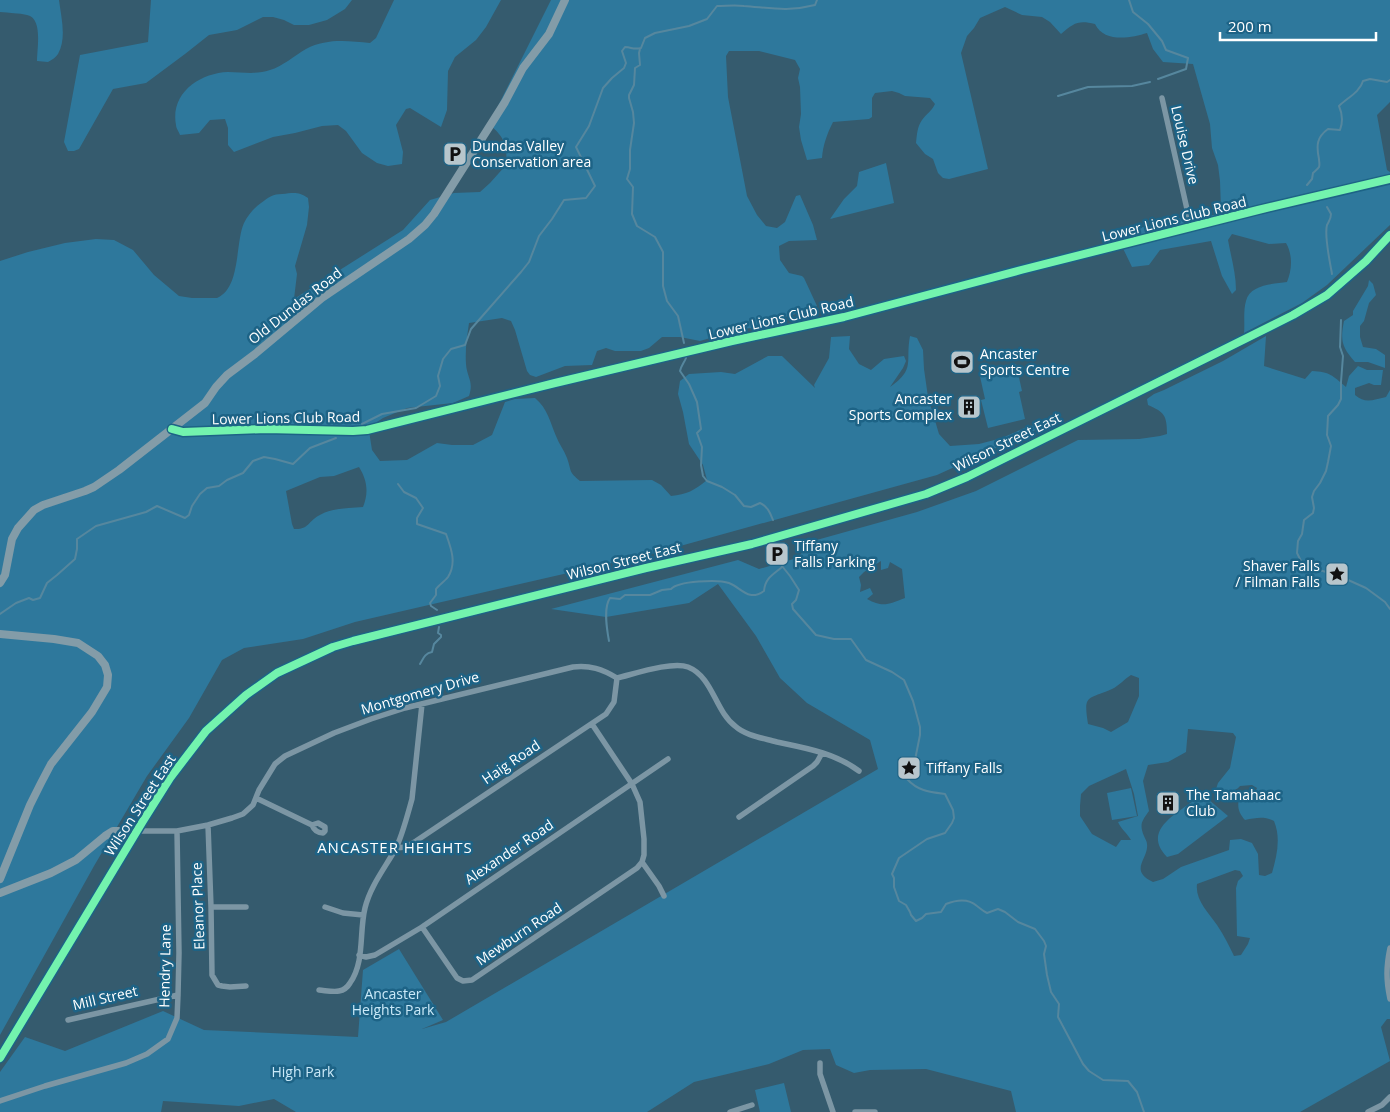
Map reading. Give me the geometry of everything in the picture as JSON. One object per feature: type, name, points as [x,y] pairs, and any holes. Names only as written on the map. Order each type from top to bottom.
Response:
[{"type":"street","name":"Old Dundas Road","points":[[0,583],[5,574],[12,539],[18,528],[34,510],[43,505],[85,492],[119,470],[205,403],[227,375],[263,348],[322,298],[425,226],[505,102],[522,68],[549,34],[565,0]]},
{"type":"street","name":"Louise Drive","points":[[1162,98],[1191,227]]},
{"type":"street","name":"Lower Lions Club Road","points":[[172,429],[183,432],[266,429],[367,430],[564,381],[844,317],[1191,227],[1390,179]]},
{"type":"street","name":"Wilson Street East","points":[[0,1058],[170,778],[206,731],[232,707],[278,673],[313,656],[353,641],[637,570],[752,544],[926,494],[966,477],[1293,316],[1327,295],[1366,260],[1390,235]]},
{"type":"street","points":[[0,634],[78,643],[98,656],[105,665],[108,675],[107,688],[92,712],[51,764],[30,805],[0,879]]},
{"type":"street","points":[[617,678],[662,667],[677,665],[687,667],[703,679],[726,716],[734,726],[743,732],[838,758],[859,771]]},
{"type":"street","name":"Montgomery Drive","points":[[0,893],[51,873],[76,860],[104,836],[113,831],[177,831],[208,825],[243,814],[253,805],[259,790],[275,764],[285,756],[343,729],[384,714],[573,667],[599,668],[617,678]]},
{"type":"street","name":"Haig Road","points":[[396,848],[406,847],[416,841],[606,714],[614,702],[617,678]]},
{"type":"street","points":[[319,990],[338,992],[346,988],[351,983],[356,971],[363,915],[368,896],[396,848],[412,799],[422,704]]},
{"type":"street","points":[[592,724],[632,784],[640,802],[643,821],[644,855],[642,862],[664,896]]},
{"type":"street","points":[[739,817],[813,766],[822,753]]},
{"type":"street","name":"Alexander Road","points":[[359,955],[366,957],[375,955],[422,927],[668,759]]},
{"type":"street","points":[[256,798],[312,825]]},
{"type":"street","name":"Eleanor Place","points":[[208,825],[212,975],[218,985],[230,987],[246,986]]},
{"type":"street","name":"Hendry Lane","points":[[0,1101],[126,1063],[147,1054],[168,1038],[177,1018],[178,995],[177,831]]},
{"type":"street","name":"Mewburn Road","points":[[422,927],[456,978],[463,981],[472,980],[637,868],[642,862]]},
{"type":"street","points":[[211,907],[246,907]]},
{"type":"street","points":[[325,907],[343,913],[363,915]]},
{"type":"street","points":[[1390,948],[1386,978],[1390,999]]},
{"type":"street","name":"Mill Street","points":[[68,1020],[178,995]]},
{"type":"street","points":[[820,1063],[820,1074],[833,1112]]},
{"type":"street","points":[[1368,1112],[1382,1105],[1390,1097]]},
{"type":"street","points":[[730,1112],[752,1105]]},
{"type":"street","points":[[855,1112],[875,1112]]},
{"type":"green space","points":[[0,0],[59,0],[63,34],[58,54],[48,62],[37,61],[38,34],[32,17],[17,13],[0,12]]},
{"type":"green space","points":[[151,0],[352,0],[345,9],[327,20],[309,25],[294,25],[273,17],[263,17],[237,30],[209,35],[146,83],[113,89],[79,149],[68,151],[64,142],[80,55],[148,42]]},
{"type":"green space","points":[[394,0],[501,0],[486,27],[476,40],[455,57],[448,71],[447,110],[441,127],[410,108],[406,109],[396,125],[403,152],[402,164],[388,166],[377,163],[362,153],[346,131],[338,125],[322,126],[273,137],[234,152],[228,145],[228,128],[225,119],[210,120],[199,133],[180,135],[176,127],[175,114],[178,103],[182,94],[198,81],[217,73],[265,72],[284,64],[306,49],[322,43],[338,41],[370,43],[376,38]]},
{"type":"green space","points":[[551,0],[1390,0],[1390,102],[1377,115],[1387,170],[1390,172],[1390,225],[1327,285],[1302,303],[1244,333],[1245,309],[1248,295],[1257,288],[1269,284],[1287,282],[1291,262],[1290,252],[1286,243],[1269,244],[1232,234],[1228,240],[1236,290],[1232,294],[1222,276],[1211,241],[1160,250],[1149,265],[1132,267],[1117,236],[1119,233],[1133,228],[1152,226],[1187,216],[1218,215],[1221,209],[1218,165],[1212,148],[1210,124],[1193,64],[1163,62],[1153,49],[1147,33],[1126,37],[1111,37],[1099,30],[1095,24],[1084,22],[1073,25],[1061,34],[1050,22],[1042,17],[1022,15],[1005,7],[980,18],[967,36],[961,53],[988,169],[949,179],[943,178],[938,173],[933,159],[925,154],[916,143],[920,123],[935,104],[930,98],[905,96],[892,91],[875,93],[872,98],[872,117],[869,119],[833,122],[823,149],[822,158],[807,160],[799,127],[801,114],[798,78],[800,69],[795,60],[759,51],[729,51],[726,56],[728,97],[747,196],[757,215],[766,226],[777,228],[785,222],[796,196],[800,195],[813,225],[817,240],[789,241],[779,246],[780,260],[789,273],[804,278],[817,306],[778,319],[765,327],[741,329],[700,341],[680,337],[662,337],[649,348],[641,351],[615,351],[606,348],[597,351],[592,365],[565,366],[536,377],[530,375],[527,371],[511,321],[502,318],[469,323],[466,359],[471,383],[469,396],[453,403],[407,408],[383,418],[371,426],[369,431],[372,450],[380,461],[407,460],[437,443],[473,445],[492,435],[505,402],[515,399],[535,398],[548,416],[572,473],[580,481],[652,480],[661,485],[671,496],[682,494],[694,489],[707,480],[703,465],[689,444],[678,394],[680,381],[689,374],[721,372],[735,374],[768,356],[782,356],[815,388],[814,385],[829,358],[831,337],[850,336],[849,349],[859,364],[871,370],[884,359],[904,356],[906,361],[903,368],[890,387],[898,381],[906,370],[910,336],[917,338],[923,350],[928,397],[939,434],[950,446],[979,444],[1002,438],[1029,426],[1049,424],[937,475],[655,553],[355,622],[303,639],[244,648],[222,660],[189,718],[147,776],[94,866],[0,1035],[0,261],[65,243],[96,239],[114,240],[133,250],[154,275],[179,296],[217,298],[225,293],[234,275],[241,232],[249,214],[271,196],[295,193],[308,198],[309,207],[307,225],[295,266],[297,274],[294,299],[403,230],[430,200],[454,193],[480,192],[507,164],[504,141],[489,124]],"holes":[[[359,467],[366,491],[363,507],[329,511],[318,516],[305,527],[294,529],[286,491],[320,477],[334,476]]]},
{"type":"green space","points":[[886,163],[894,203],[830,219],[844,199],[857,186],[859,172]]},
{"type":"green space","points":[[1369,280],[1373,284],[1376,295],[1369,303],[1364,321],[1360,326],[1360,337],[1363,347],[1376,349],[1385,355],[1385,368],[1368,362],[1355,362],[1347,352],[1342,339],[1344,321],[1353,315],[1353,311],[1368,286]]},
{"type":"green space","points":[[1266,336],[1264,366],[1305,379],[1312,371],[1327,373],[1346,387],[1349,376],[1358,366],[1367,370],[1383,370],[1381,385],[1369,383],[1355,388],[1355,395],[1362,400],[1373,400],[1386,397],[1390,390],[1390,1019],[1387,1019],[1381,1027],[1390,1061],[1300,1112],[1016,1112],[1011,1091],[926,1069],[870,1070],[854,1073],[836,1065],[830,1049],[803,1050],[769,1064],[694,1082],[647,1112],[296,1112],[274,1099],[239,1106],[163,1101],[161,1112],[0,1112],[0,1072],[25,1037],[65,1051],[163,1011],[204,1030],[358,1037],[363,970],[399,949],[443,1020],[422,1029],[446,1022],[878,769],[870,740],[807,703],[780,678],[756,636],[718,584],[689,603],[606,617],[551,609],[738,560],[759,569],[797,558],[813,541],[917,512],[976,491],[1078,440],[1139,439],[1167,434],[1164,415],[1148,405],[1147,399],[1223,361]],"holes":[[[881,561],[881,570],[888,568],[890,562],[902,569],[905,598],[886,604],[867,599],[873,594],[870,588],[860,592],[859,577]],[[1131,675],[1139,678],[1139,696],[1128,722],[1111,732],[1088,724],[1086,707],[1089,699],[1115,688]],[[1188,729],[1233,733],[1236,737],[1230,768],[1218,783],[1216,789],[1229,791],[1235,790],[1240,786],[1252,785],[1257,788],[1239,798],[1238,808],[1245,820],[1263,818],[1274,821],[1278,840],[1272,873],[1265,876],[1259,875],[1258,854],[1252,843],[1241,839],[1230,840],[1229,850],[1181,867],[1163,879],[1153,882],[1142,873],[1141,864],[1147,849],[1142,825],[1149,811],[1143,781],[1148,765],[1168,762],[1186,752]],[[1126,769],[1134,794],[1138,816],[1118,822],[1131,840],[1121,840],[1116,847],[1092,834],[1080,816],[1081,794],[1089,786]],[[1235,870],[1240,871],[1243,876],[1238,881],[1236,888],[1237,936],[1250,938],[1241,955],[1234,956],[1220,929],[1200,901],[1197,884]]]},
{"type":"green space","points":[[1016,364],[1022,391],[1019,392],[1025,419],[988,428],[981,400],[985,399],[979,372]]},
{"type":"green space","points":[[1131,788],[1137,816],[1112,820],[1107,793]]},
{"type":"green space","points":[[1197,798],[1208,799],[1228,816],[1178,854],[1167,857],[1160,847],[1158,839],[1160,831],[1165,823]]},
{"type":"green space","points":[[784,1083],[791,1112],[760,1112],[755,1090]]},
{"type":"waterway","points":[[362,424],[382,414],[416,408],[436,396],[440,386],[438,376],[443,359],[451,349],[465,345],[471,329],[529,262],[539,236],[564,200],[586,198],[595,186],[576,147],[589,126],[603,88],[624,68],[626,63],[622,51],[625,47],[641,48],[645,38],[655,33],[689,26],[707,19],[717,6],[788,9],[815,5],[817,0]]},
{"type":"waterway","points":[[1129,0],[1133,12],[1148,24],[1162,41],[1166,50],[1188,58],[1186,69],[1158,79]]},
{"type":"waterway","points":[[640,49],[640,65],[635,68],[634,85],[629,95],[634,123],[630,150],[630,169],[627,179],[633,187],[632,214],[637,226],[655,237],[663,252],[663,286],[667,301],[678,316],[684,343]]},
{"type":"waterway","points":[[1307,185],[1312,179],[1313,173],[1319,167],[1318,145],[1320,138],[1328,129],[1340,130],[1342,118],[1339,106],[1356,92],[1363,81],[1370,79],[1387,82],[1390,80]]},
{"type":"waterway","points":[[1058,96],[1088,87],[1132,86],[1150,82]]},
{"type":"waterway","points":[[1327,207],[1331,214],[1326,236],[1332,274]]},
{"type":"waterway","points":[[1341,320],[1340,347],[1343,356],[1341,399],[1328,416],[1327,435],[1331,446],[1326,471],[1314,491],[1312,497],[1313,513],[1304,520],[1302,534],[1298,541],[1297,553],[1302,563],[1337,575],[1366,588],[1385,602],[1390,609]]},
{"type":"waterway","points":[[686,358],[680,371],[689,384],[697,402],[701,429],[697,433],[702,447],[701,465],[703,476],[707,481],[735,495],[744,506],[751,507],[762,504],[768,510],[773,520]]},
{"type":"waterway","points":[[0,614],[16,603],[29,598],[33,600],[40,598],[47,583],[75,559],[77,539],[96,526],[146,512],[157,506],[185,518],[189,515],[192,506],[200,494],[207,488],[219,486],[243,473],[253,461],[264,457],[293,464],[310,448],[336,438]]},
{"type":"waterway","points":[[398,484],[404,492],[416,498],[423,508],[417,518],[417,524],[446,534],[450,545],[453,561],[451,572],[447,579],[436,589],[436,595],[430,603],[437,610]]},
{"type":"waterway","points":[[778,561],[799,590],[796,600],[792,604],[793,609],[816,635],[834,639],[851,639],[866,660],[904,680],[913,701],[920,727],[915,760],[909,768],[907,779],[929,792],[945,794],[953,810],[954,818],[945,833],[927,839],[899,858],[892,874],[899,901],[906,905],[916,921],[926,914],[941,912],[946,904],[962,900],[973,903],[987,913],[998,909],[1018,922],[1035,929],[1046,946],[1044,954],[1047,975],[1051,992],[1059,1004],[1058,1017],[1083,1064],[1089,1071],[1103,1080],[1128,1081],[1137,1092],[1144,1112]]},
{"type":"waterway","points":[[609,641],[606,613],[610,598],[620,599],[625,595],[650,595],[681,584],[708,581],[729,583],[749,595],[754,595],[764,591],[768,580],[782,567]]},
{"type":"waterway","points":[[420,664],[423,658],[432,652],[434,644],[441,637],[438,633],[439,627]]},
{"type":"cycle path","points":[[172,429],[183,432],[266,429],[367,430],[732,341],[844,317],[1258,210],[1390,179]]},
{"type":"cycle path","points":[[0,1058],[170,778],[206,731],[246,695],[277,673],[333,647],[353,641],[646,568],[752,544],[926,494],[967,477],[1293,315],[1327,295],[1366,261],[1390,235]]},
{"type":"place","name":"Dundas Valley Conservation area","points":[[455,154]]},
{"type":"place","name":"Ancaster Sports Centre","points":[[962,362]]},
{"type":"place","name":"Ancaster Sports Complex","points":[[969,407]]},
{"type":"place","name":"Tiffany Falls Parking","points":[[777,554]]},
{"type":"place","name":"Shaver Falls / Filman Falls","points":[[1337,574]]},
{"type":"place","name":"Tiffany Falls","points":[[909,768]]},
{"type":"place","name":"The Tamahaac Club","points":[[1168,803]]},
{"type":"district","name":"ANCASTER HEIGHTS","points":[[395,848]]},
{"type":"park label","name":"Ancaster Heights Park","points":[[393,1002]]},
{"type":"park label","name":"High Park","points":[[303,1072]]}]
